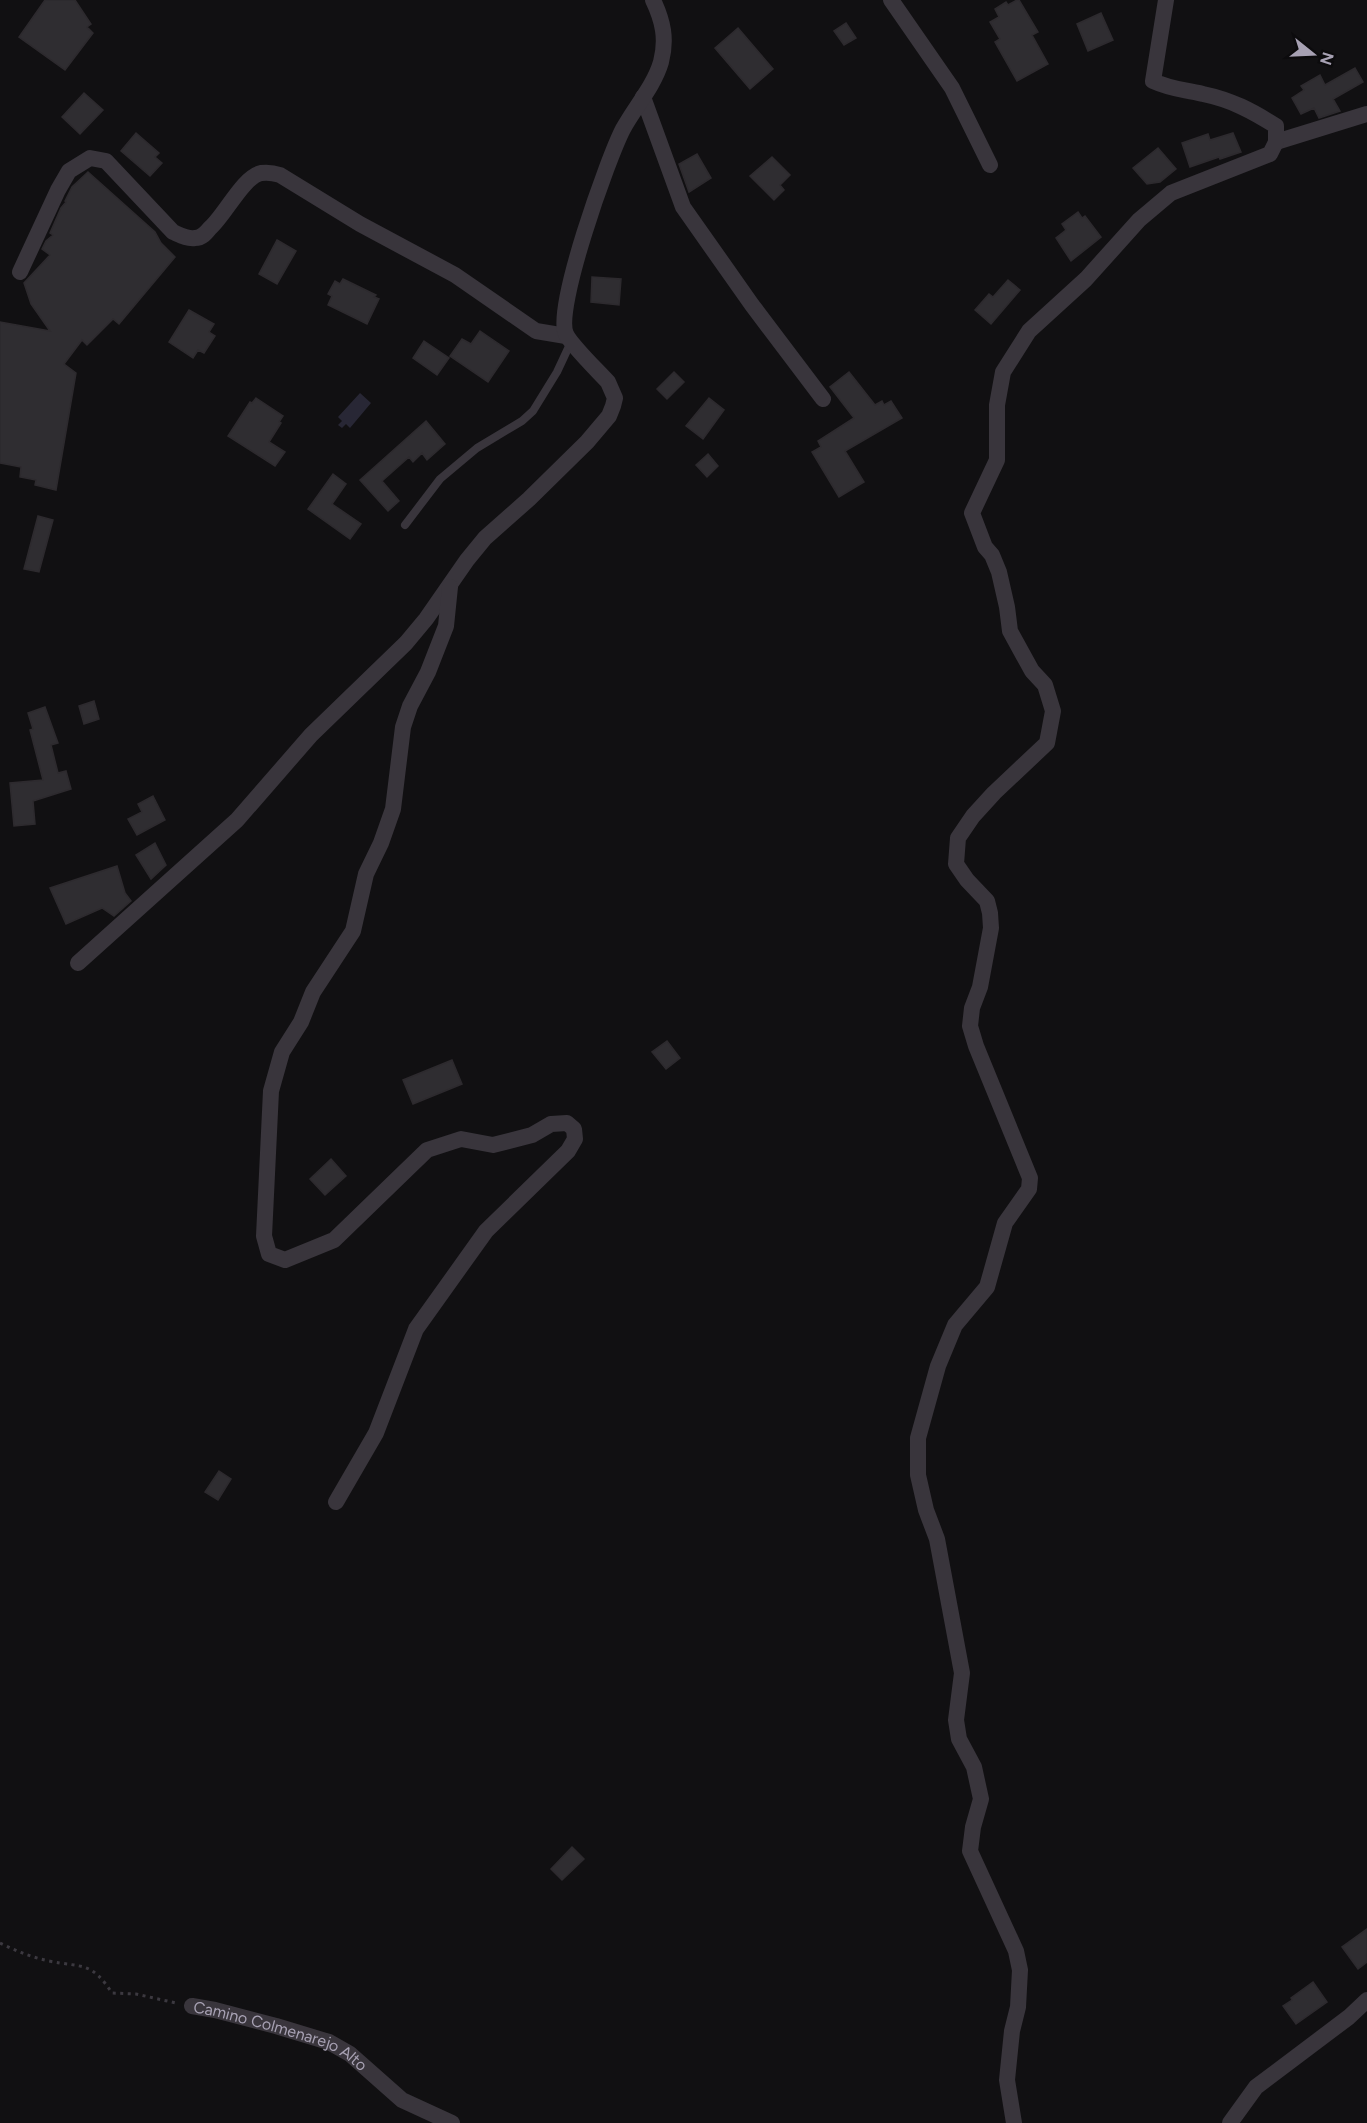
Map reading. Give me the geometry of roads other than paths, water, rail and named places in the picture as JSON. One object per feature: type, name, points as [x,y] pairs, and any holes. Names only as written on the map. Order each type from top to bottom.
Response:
[{"type":"street","points":[[78,963],[237,820],[311,735],[406,643],[485,538],[587,442],[609,416],[614,406],[613,390],[569,339],[563,326],[566,304],[582,242],[623,130],[662,61],[665,34],[654,0]]},
{"type":"street","points":[[891,0],[952,88],[990,165]]},
{"type":"street","points":[[1014,2123],[1007,2080],[1012,2031],[1018,2007],[1020,1970],[1016,1951],[970,1851],[973,1827],[981,1799],[974,1767],[959,1739],[956,1720],[962,1673],[956,1634],[937,1539],[926,1510],[918,1475],[918,1438],[938,1366],[955,1324],[987,1287],[1005,1223],[1029,1189],[1030,1178],[970,1026],[972,1008],[980,987],[991,928],[990,913],[987,901],[967,880],[956,864],[958,838],[973,816],[994,793],[1047,743],[1053,711],[1045,685],[1032,671],[1010,631],[999,572],[992,555],[985,547],[972,513],[997,460],[997,405],[1003,372],[1029,331],[1086,279],[1139,220],[1171,193],[1270,154],[1276,142],[1276,126],[1244,106],[1203,93],[1169,88],[1153,81],[1166,0]]},
{"type":"street","points":[[643,96],[683,207],[752,305],[823,399]]},
{"type":"street","points":[[1276,142],[1367,114]]},
{"type":"street","points":[[20,272],[69,171],[90,158],[106,161],[173,232],[194,239],[201,237],[214,225],[250,179],[259,173],[270,172],[280,175],[360,224],[455,275],[536,331],[569,339]]},
{"type":"street","points":[[336,1502],[376,1432],[416,1329],[486,1231],[568,1151],[575,1139],[574,1129],[567,1123],[552,1124],[532,1135],[493,1145],[461,1139],[427,1150],[334,1240],[285,1260],[269,1254],[264,1236],[271,1091],[282,1052],[301,1022],[313,992],[353,931],[366,874],[381,843],[393,809],[403,727],[446,626],[450,587]]},
{"type":"street","points":[[1230,2123],[1256,2087],[1349,2017],[1367,2000]]},
{"type":"street","name":"Camino Colmenarejo Alto","points":[[192,2006],[266,2023],[328,2042],[350,2054],[402,2100],[452,2123]]},
{"type":"lane","points":[[405,525],[440,479],[477,448],[522,421],[533,411],[557,372],[569,339]]}]
